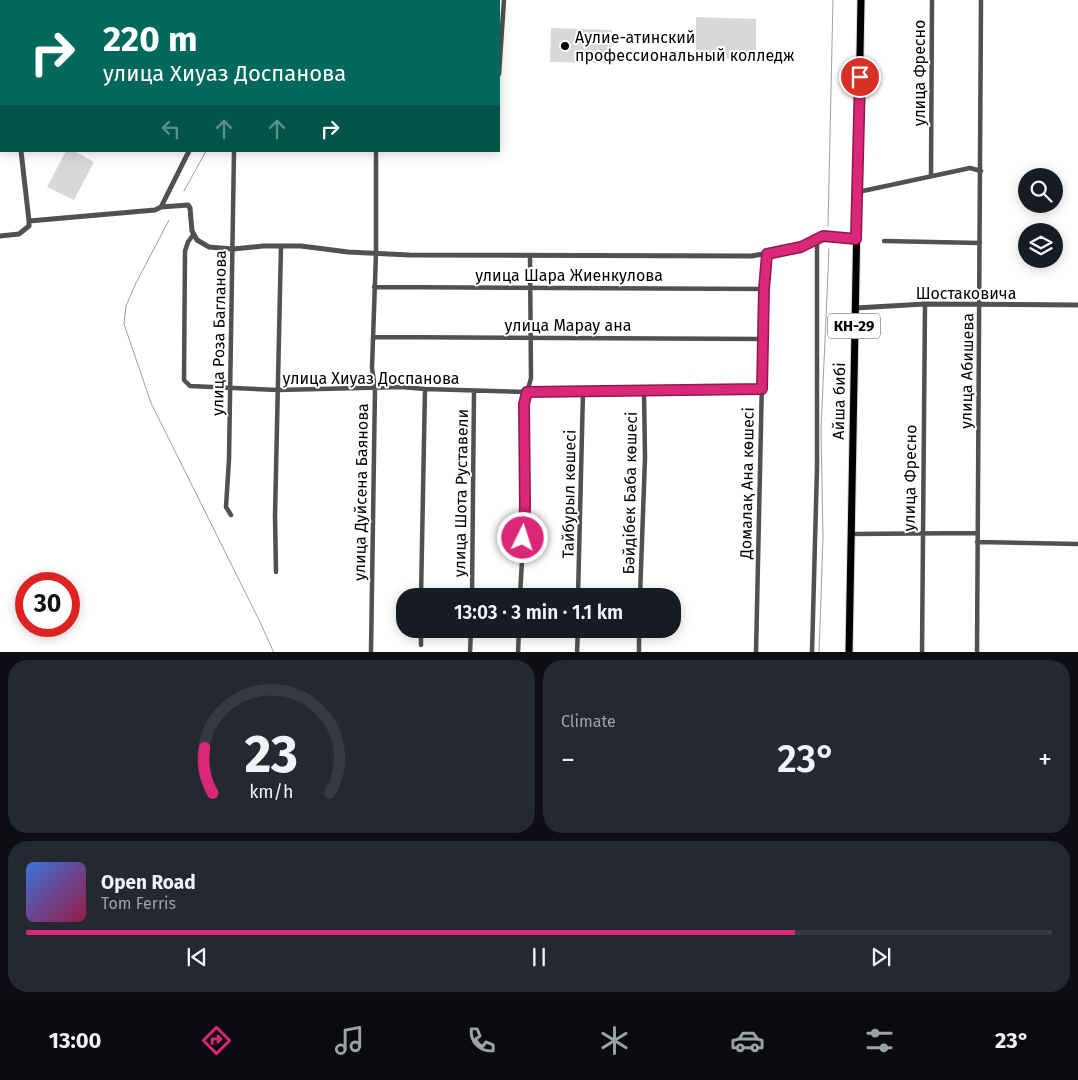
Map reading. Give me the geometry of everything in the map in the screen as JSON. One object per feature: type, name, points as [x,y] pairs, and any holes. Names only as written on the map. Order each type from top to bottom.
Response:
[{"type":"main road","name":"Айша бибі","points":[[849,652],[861,0]]},
{"type":"street","points":[[500,59],[504,0]]},
{"type":"street","name":"улица Фресно","points":[[931,176],[932,0]]},
{"type":"street","name":"улица Абишева","points":[[977,652],[981,0]]},
{"type":"street","points":[[0,236],[19,234],[29,226],[21,152]]},
{"type":"street","points":[[161,207],[188,152]]},
{"type":"street","name":"улица Роза Багланова","points":[[231,515],[226,507],[234,152]]},
{"type":"street","name":"улица Дуйсена Баянова","points":[[372,652],[375,388],[372,368],[376,253],[376,152]]},
{"type":"street","points":[[858,192],[970,168],[981,171]]},
{"type":"street","points":[[29,221],[155,210],[161,207],[188,205],[193,235],[202,244],[209,247],[233,249],[300,246],[348,252],[409,255],[752,256],[801,247],[820,237],[856,239]]},
{"type":"street","name":"улица Хиуаз Доспанова","points":[[193,235],[185,251],[184,380],[190,386],[278,390],[402,387],[527,392],[762,389]]},
{"type":"street","points":[[812,652],[820,237]]},
{"type":"street","points":[[884,241],[980,243]]},
{"type":"street","points":[[276,572],[281,246]]},
{"type":"street","name":"Домалақ Ана көшесі","points":[[756,652],[764,289],[767,254]]},
{"type":"street","points":[[520,588],[525,507],[524,404],[531,378],[529,338],[530,255]]},
{"type":"street","name":"улица Шара Жиенкулова","points":[[374,287],[764,289]]},
{"type":"street","name":"улица Фресно","points":[[922,652],[925,304]]},
{"type":"street","name":"Шостаковича","points":[[855,308],[925,304],[1078,305]]},
{"type":"street","name":"улица Марау ана","points":[[373,337],[764,338]]},
{"type":"street","points":[[421,588],[424,389]]},
{"type":"street","name":"улица Шота Руставели","points":[[472,588],[474,391]]},
{"type":"street","name":"Бәйдібек Баба көшесі","points":[[640,588],[645,458],[644,391]]},
{"type":"street","name":"Тайбурыл көшесі","points":[[578,588],[584,392]]},
{"type":"street","points":[[850,534],[978,533]]},
{"type":"street","points":[[977,542],[1078,544]]},
{"type":"street","points":[[421,638],[421,645]]},
{"type":"street","points":[[470,652],[471,638]]},
{"type":"street","points":[[518,652],[519,638]]},
{"type":"street","points":[[577,652],[578,638]]},
{"type":"street","points":[[639,638],[639,652]]},
{"type":"shaded area","points":[[696,17],[756,19],[756,59],[696,58]]},
{"type":"shaded area","points":[[551,28],[612,30],[611,63],[550,62]]},
{"type":"shaded area","points":[[65,152],[76,152],[94,162],[74,200],[47,187]]},
{"type":"waterway","points":[[828,226],[833,0]]},
{"type":"waterway","points":[[184,191],[205,152]]},
{"type":"waterway","points":[[169,220],[126,306],[124,324],[151,403],[274,652]]},
{"type":"waterway","points":[[819,652],[823,538],[821,430],[829,249]]},
{"type":"place","name":"Аулие-атинский профессиональный колледж","points":[[565,46]]},
{"type":"route","points":[[523,538],[525,507],[524,404],[527,392],[762,389],[764,289],[767,254],[801,247],[823,236],[856,239],[860,77]]}]
